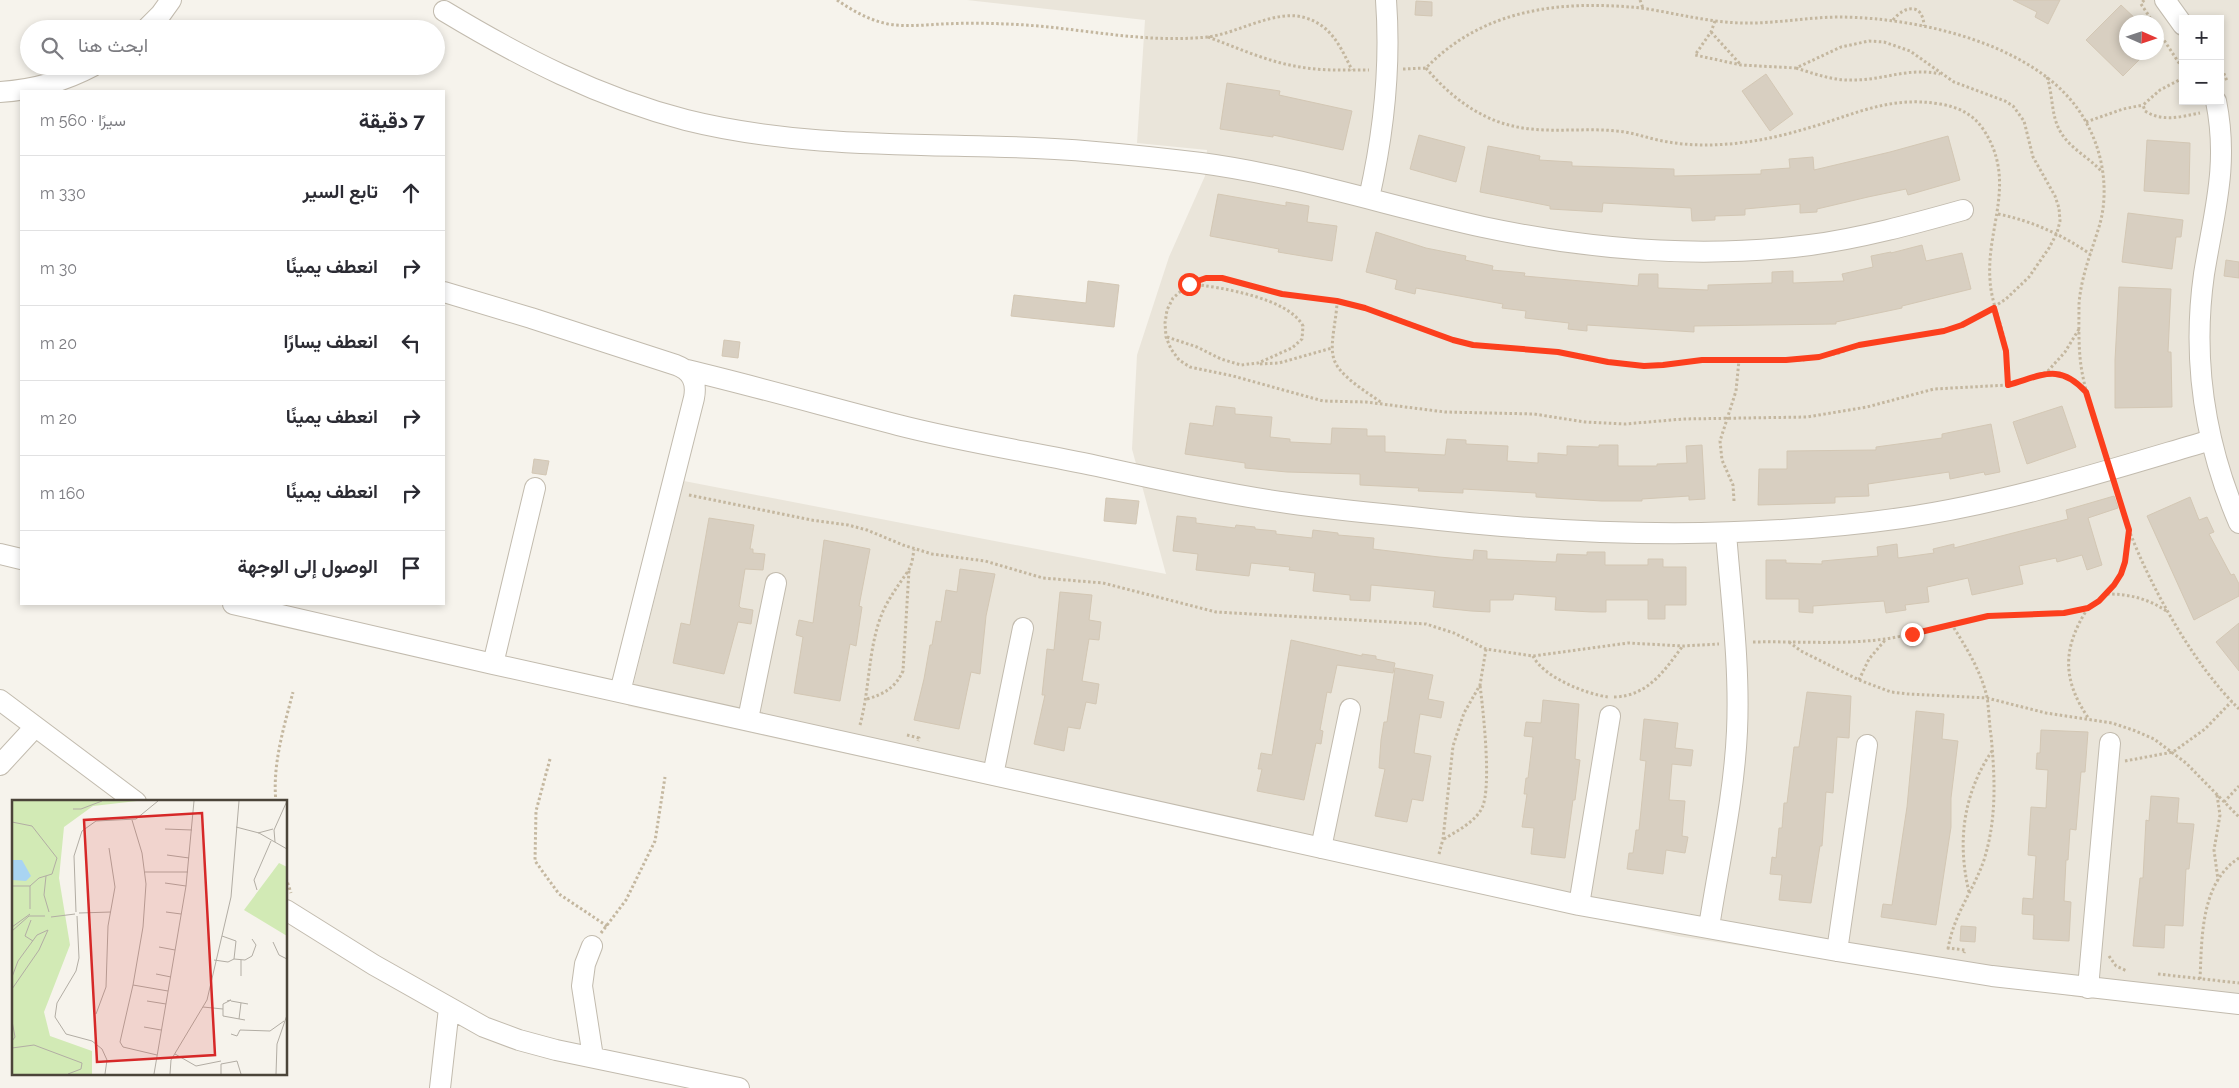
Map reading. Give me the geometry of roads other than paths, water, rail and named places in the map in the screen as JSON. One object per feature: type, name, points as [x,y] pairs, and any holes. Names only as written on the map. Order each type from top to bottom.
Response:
[{"type":"street","points":[[155,20],[171,0]]},
{"type":"street","points":[[1369,198],[1382,134],[1388,69],[1386,0]]},
{"type":"street","points":[[2165,0],[2179,19]]},
{"type":"street","points":[[444,11],[488,38],[547,69],[596,91],[688,120],[774,135],[855,143],[1008,147],[1133,155],[1247,169],[1297,179],[1483,227],[1601,247],[1697,252],[1759,250],[1812,244],[1864,235],[1963,210]]},
{"type":"street","points":[[0,92],[34,87],[72,75]]},
{"type":"street","points":[[2217,105],[2222,139],[2222,168],[2204,274],[2200,329],[2201,384],[2211,440],[2220,473],[2239,523]]},
{"type":"street","points":[[445,292],[531,318],[687,370],[900,425],[968,440],[1141,477],[1287,503],[1542,530],[1611,533],[1726,533],[1811,528],[1914,516],[1997,500],[2111,470],[2211,440]]},
{"type":"street","points":[[620,692],[695,393],[694,380],[687,370]]},
{"type":"street","points":[[493,664],[535,488]]},
{"type":"street","points":[[1709,927],[1735,758],[1737,700],[1726,533]]},
{"type":"street","points":[[0,554],[20,558]]},
{"type":"street","points":[[748,719],[776,583]]},
{"type":"street","points":[[243,605],[262,607],[493,664],[748,719],[1579,905],[1837,951],[1992,976],[2239,1004]]},
{"type":"street","points":[[993,774],[1023,628]]},
{"type":"street","points":[[0,700],[133,800]]},
{"type":"street","points":[[1321,848],[1350,709]]},
{"type":"street","points":[[1579,905],[1610,716]]},
{"type":"street","points":[[0,765],[35,727]]},
{"type":"street","points":[[2088,988],[2110,743]]},
{"type":"street","points":[[1837,951],[1868,745]]},
{"type":"street","points":[[288,911],[344,947],[484,1027],[519,1040],[739,1088]]},
{"type":"street","points":[[592,946],[582,986],[593,1057]]},
{"type":"street","points":[[440,1088],[449,1008]]}]
